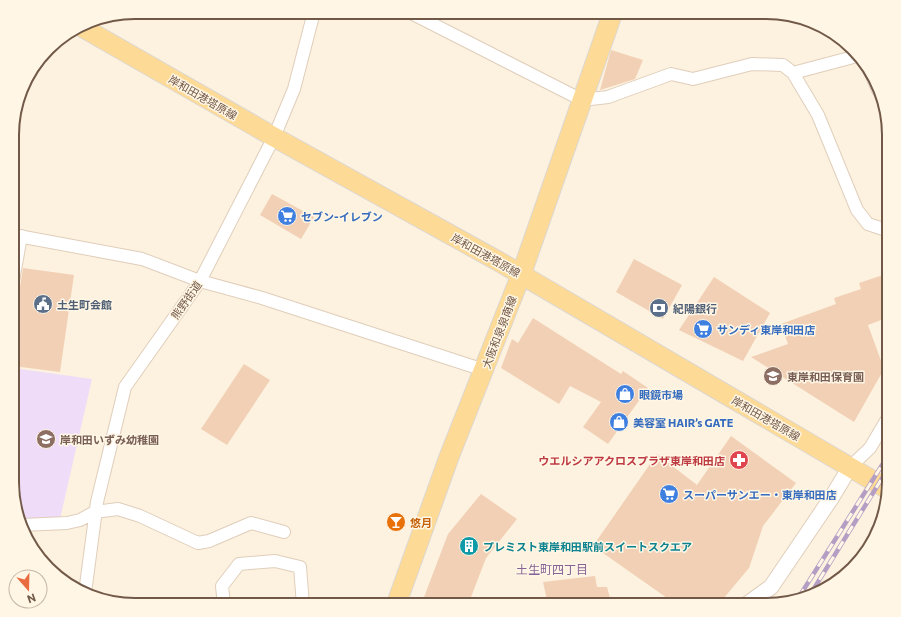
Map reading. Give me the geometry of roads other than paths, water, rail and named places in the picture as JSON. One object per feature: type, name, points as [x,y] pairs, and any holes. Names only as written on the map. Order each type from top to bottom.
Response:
[{"type":"main road","name":"大阪和泉泉南線","points":[[399,598],[449,457],[521,275],[611,19]]},
{"type":"main road","name":"岸和田港塔原線","points":[[87,30],[274,137],[521,275],[882,486]]},
{"type":"street","name":"熊野街道","points":[[86,587],[95,512],[109,446],[125,387],[200,281],[274,137],[294,89],[312,19]]},
{"type":"street","points":[[423,19],[582,100],[608,98],[671,74],[693,78],[752,64],[783,65],[793,73],[818,115],[858,210],[868,224],[882,229]]},
{"type":"street","points":[[793,73],[852,57]]},
{"type":"street","points":[[19,236],[142,260],[200,281],[262,298],[484,370]]},
{"type":"street","points":[[756,598],[771,587],[832,497],[850,467],[870,448],[882,428]]},
{"type":"street","points":[[27,525],[67,523],[80,520],[95,512],[118,509],[140,516],[198,543],[209,541],[251,522],[284,532]]},
{"type":"street","points":[[223,598],[222,586],[239,564],[275,561],[300,567],[302,598]]},
{"type":"railway","points":[[802,592],[882,465]]},
{"type":"railway","points":[[815,587],[882,478]]},
{"type":"place","name":"セブン-イレブン","points":[[287,216]]},
{"type":"place","name":"土生町会館","points":[[43,304]]},
{"type":"place","name":"紀陽銀行","points":[[659,308]]},
{"type":"place","name":"サンディ東岸和田店","points":[[703,329]]},
{"type":"place","name":"東岸和田保育園","points":[[773,376]]},
{"type":"place","name":"眼鏡市場","points":[[625,394]]},
{"type":"place","name":"美容室 HAIR’s GATE","points":[[619,422]]},
{"type":"place","name":"岸和田いずみ幼稚園","points":[[46,439]]},
{"type":"place","name":"ウエルシアアクロスプラザ東岸和田店","points":[[739,460]]},
{"type":"place","name":"スーパーサンエー・東岸和田店","points":[[669,494]]},
{"type":"place","name":"悠月","points":[[396,522]]},
{"type":"place","name":"プレミスト東岸和田駅前スイートスクエア","points":[[469,546]]},
{"type":"district","name":"土生町四丁目","points":[[552,569]]}]
